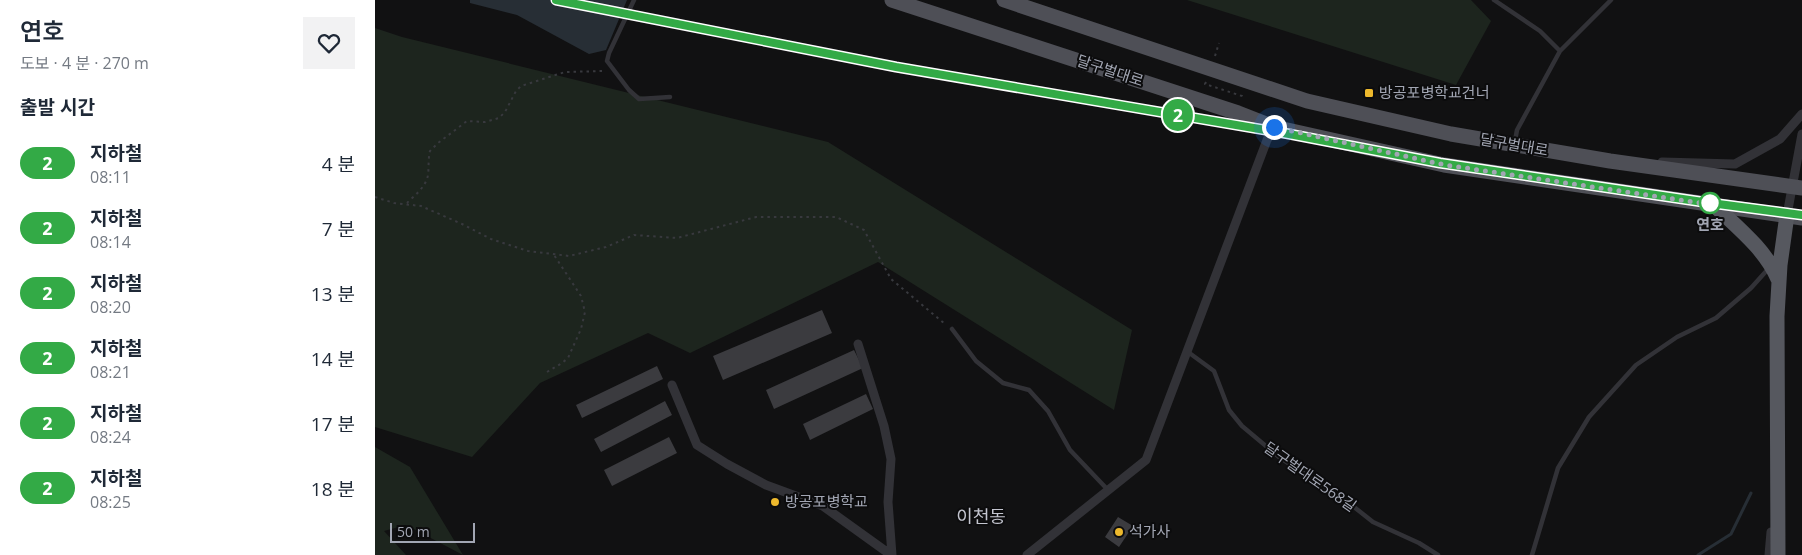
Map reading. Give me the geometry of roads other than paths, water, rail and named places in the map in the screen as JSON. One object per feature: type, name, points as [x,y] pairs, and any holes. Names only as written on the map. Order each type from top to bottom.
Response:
[{"type":"highway","points":[[1714,205],[1761,250],[1772,265],[1779,281]]},
{"type":"highway","points":[[1778,555],[1777,316],[1779,281],[1794,216]]},
{"type":"main road","name":"달구벌대로","points":[[891,0],[1238,113],[1274,127],[1445,165],[1794,216]]},
{"type":"main road","name":"달구벌대로","points":[[1005,0],[1307,101],[1451,134],[1609,161],[1797,188]]},
{"type":"street","points":[[1609,161],[1735,164],[1780,139],[1802,114]]},
{"type":"street","points":[[1027,555],[1146,460],[1267,140],[1274,127]]},
{"type":"street","points":[[1794,216],[1797,188],[1796,158],[1802,134]]},
{"type":"street","points":[[858,344],[884,426],[891,459],[888,502],[891,555]]},
{"type":"street","points":[[672,385],[697,445],[766,485],[823,506],[891,555]]},
{"type":"street","points":[[1769,555],[1778,464]]},
{"type":"lane","points":[[634,0],[607,61],[629,90],[639,99],[670,97]]},
{"type":"lane","points":[[1494,0],[1540,31],[1560,51]]},
{"type":"lane","points":[[1515,145],[1517,130],[1560,51],[1611,0]]},
{"type":"lane","points":[[1532,555],[1558,468],[1589,417],[1636,364],[1677,337],[1716,318],[1751,288],[1772,265]]},
{"type":"lane","points":[[952,329],[976,361],[1003,383],[1029,390],[1048,411],[1071,450],[1108,490]]},
{"type":"lane","name":"달구벌대로568길","points":[[1188,352],[1215,371],[1229,410],[1242,426],[1279,457],[1349,503],[1373,522],[1419,543],[1438,555]]},
{"type":"waterway","points":[[1698,555],[1731,534],[1751,493]]},
{"type":"metro line","name":"2","points":[[556,0],[896,67],[1289,134],[1440,163],[1802,215]]},
{"type":"place","name":"방공포병학교건너","points":[[1369,93]]},
{"type":"place","name":"연호","points":[[1710,203]]},
{"type":"place","name":"방공포병학교","points":[[775,502]]},
{"type":"place","name":"석가사","points":[[1119,532]]},
{"type":"district","name":"이천동","points":[[981,517]]}]
